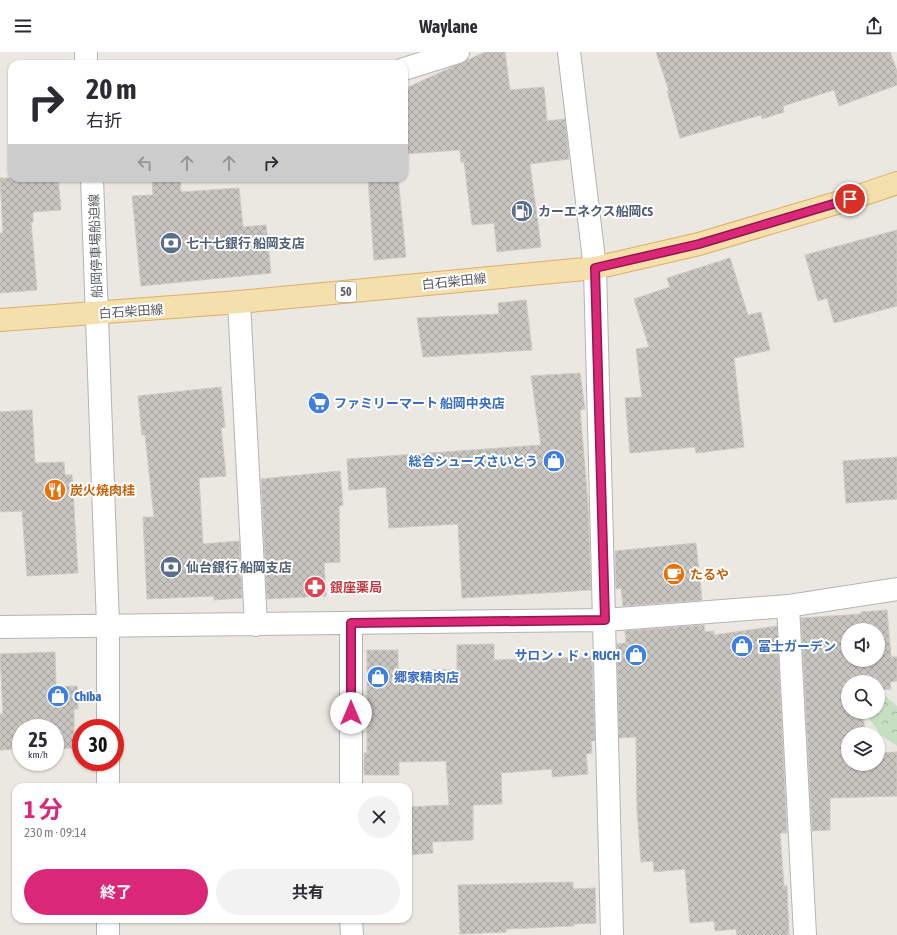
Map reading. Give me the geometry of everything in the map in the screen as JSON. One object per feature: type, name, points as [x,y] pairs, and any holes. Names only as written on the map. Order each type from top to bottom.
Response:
[{"type":"main road","name":"白石柴田線","points":[[0,320],[240,302],[595,268],[699,244],[850,199],[897,183]]},
{"type":"street","points":[[408,68],[458,52]]},
{"type":"street","points":[[569,52],[595,268],[612,935]]},
{"type":"street","name":"船岡停車場船迫線","points":[[92,182],[108,625],[108,719]]},
{"type":"street","points":[[240,302],[256,625]]},
{"type":"street","points":[[0,627],[605,620],[788,606],[897,589]]},
{"type":"street","points":[[788,606],[805,935]]},
{"type":"street","points":[[351,623],[351,783]]},
{"type":"street","points":[[108,771],[108,783]]},
{"type":"street","points":[[108,923],[108,935]]},
{"type":"street","points":[[352,923],[352,935]]},
{"type":"green space","points":[[885,696],[897,706],[897,746],[885,738],[885,727],[875,727],[869,719],[885,719]]},
{"type":"building","points":[[485,52],[505,52],[510,90],[544,87],[547,121],[565,119],[569,159],[530,164],[541,247],[497,252],[494,223],[472,225],[464,162],[461,162],[460,150],[408,154],[408,87]]},
{"type":"building","points":[[656,52],[890,52],[897,71],[897,85],[839,106],[834,90],[783,106],[784,112],[762,119],[761,115],[680,138],[667,91],[669,91]]},
{"type":"building","points":[[0,178],[8,178],[8,182],[58,182],[61,210],[33,212],[33,222],[31,222],[37,290],[0,293],[0,233],[3,233]]},
{"type":"building","points":[[152,182],[180,182],[181,192],[239,188],[243,227],[266,225],[271,273],[141,286],[132,196],[153,195]]},
{"type":"building","points":[[368,182],[398,182],[406,257],[374,260]]},
{"type":"building","points":[[897,230],[897,306],[834,323],[827,298],[818,301],[805,255]]},
{"type":"building","points":[[730,258],[748,315],[761,312],[770,350],[734,358],[744,447],[696,453],[695,447],[630,453],[625,398],[642,397],[636,349],[649,347],[634,299],[670,287],[667,278]]},
{"type":"building","points":[[526,300],[532,350],[423,357],[417,318],[499,314],[498,303]]},
{"type":"building","points":[[580,373],[585,409],[580,410],[588,503],[591,590],[462,598],[458,524],[389,528],[386,487],[349,490],[347,459],[541,445],[531,376]]},
{"type":"building","points":[[221,387],[225,427],[221,428],[226,476],[199,478],[203,544],[239,541],[242,598],[214,600],[214,596],[147,599],[143,517],[154,517],[145,435],[142,435],[138,396]]},
{"type":"building","points":[[32,410],[35,463],[64,462],[65,475],[72,475],[78,573],[27,576],[22,511],[0,512],[0,412]]},
{"type":"building","points":[[897,457],[897,499],[846,503],[843,461]]},
{"type":"building","points":[[340,471],[343,505],[339,506],[340,562],[324,563],[326,596],[267,599],[261,479]]},
{"type":"building","points":[[696,543],[702,600],[623,606],[621,588],[616,589],[615,551]]},
{"type":"building","points":[[887,610],[891,657],[897,657],[897,681],[890,682],[891,689],[885,689],[885,675],[841,675],[841,719],[864,719],[864,727],[841,727],[841,771],[885,771],[885,753],[897,752],[897,796],[830,798],[830,830],[812,831],[801,618],[862,614],[861,612]]},
{"type":"building","points":[[704,625],[705,632],[714,631],[714,635],[777,626],[787,833],[780,833],[784,886],[787,886],[789,935],[737,935],[736,929],[715,931],[714,921],[690,923],[685,869],[654,872],[653,861],[641,862],[637,810],[636,737],[619,738],[617,644],[626,643],[625,631]]},
{"type":"building","points":[[494,644],[494,660],[592,657],[595,741],[591,741],[592,753],[586,754],[588,774],[552,777],[552,769],[501,773],[502,804],[473,805],[473,840],[432,842],[433,853],[412,855],[412,807],[449,805],[446,761],[399,762],[399,775],[364,775],[364,753],[367,753],[367,650],[398,650],[398,670],[457,670],[457,645]]},
{"type":"building","points":[[55,652],[56,687],[77,686],[78,709],[74,709],[74,719],[72,719],[72,748],[64,749],[64,719],[12,719],[12,749],[0,750],[0,714],[3,714],[0,654]]},
{"type":"building","points":[[573,882],[573,889],[595,888],[596,923],[574,924],[574,926],[506,929],[506,932],[460,934],[458,885]]},
{"type":"place","name":"カーエネクス船岡CS","points":[[522,211]]},
{"type":"place","name":"七十七銀行 船岡支店","points":[[171,243]]},
{"type":"place","name":"ファミリーマート 船岡中央店","points":[[319,403]]},
{"type":"place","name":"総合シューズさいとう","points":[[554,461]]},
{"type":"place","name":"炭火焼肉桂","points":[[55,490]]},
{"type":"place","name":"仙台銀行 船岡支店","points":[[171,567]]},
{"type":"place","name":"たるや","points":[[674,574]]},
{"type":"place","name":"銀座薬局","points":[[315,587]]},
{"type":"place","name":"冨士ガーデン","points":[[742,646]]},
{"type":"place","name":"サロン・ド・RUCH","points":[[636,655]]},
{"type":"place","name":"郷家精肉店","points":[[378,677]]},
{"type":"place","name":"Chiba","points":[[58,696]]},
{"type":"route","points":[[351,713],[351,623],[605,620],[595,268],[699,244],[850,199]]}]
